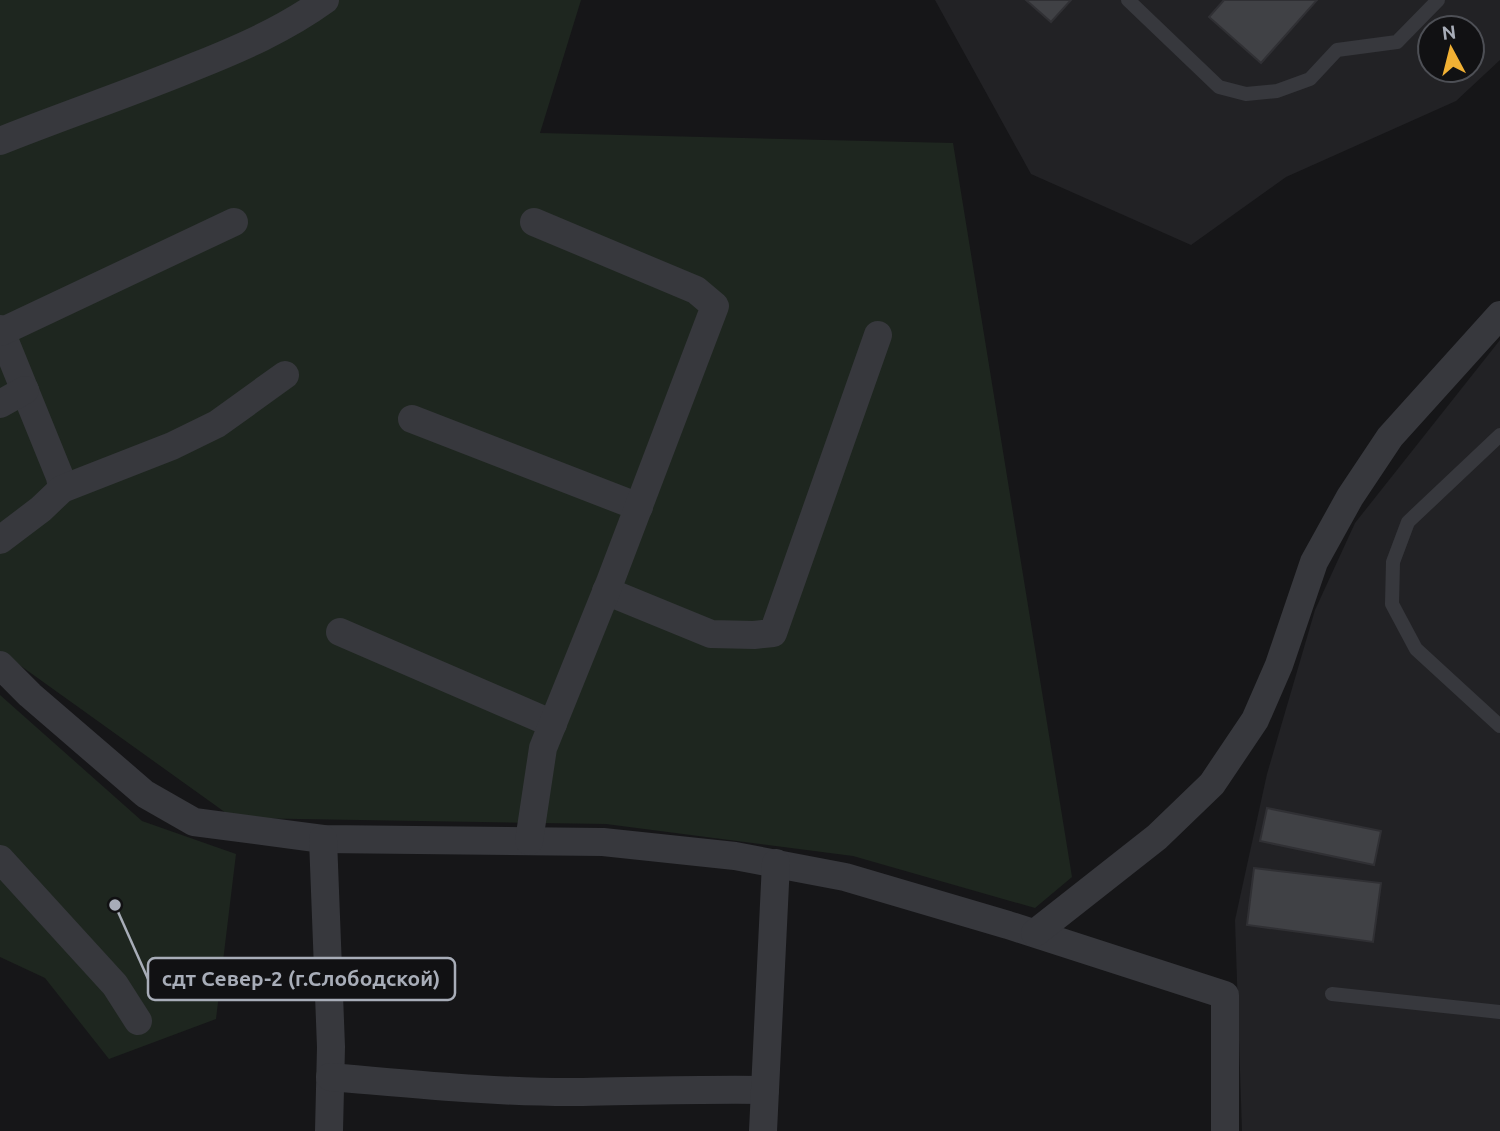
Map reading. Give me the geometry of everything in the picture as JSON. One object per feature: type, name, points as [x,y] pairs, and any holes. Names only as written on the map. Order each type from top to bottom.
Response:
[{"type":"street","points":[[0,141],[255,42],[306,14],[325,0]]},
{"type":"street","points":[[62,489],[61,477],[1,331],[234,222]]},
{"type":"street","points":[[529,841],[543,748],[715,306],[696,290],[534,222]]},
{"type":"street","points":[[1035,933],[1157,837],[1212,784],[1255,720],[1279,665],[1314,562],[1350,497],[1390,438],[1500,315]]},
{"type":"street","points":[[606,591],[711,634],[773,633],[878,335]]},
{"type":"street","points":[[0,540],[41,509],[62,489],[172,446],[217,424],[285,375]]},
{"type":"street","points":[[0,404],[25,390]]},
{"type":"street","points":[[412,419],[639,507]]},
{"type":"street","points":[[340,632],[553,724]]},
{"type":"street","points":[[0,665],[30,695],[145,794],[194,822],[323,839],[603,842],[735,856],[845,877],[1035,933],[1226,995],[1225,1131]]},
{"type":"street","points":[[323,839],[331,1047],[329,1131]]},
{"type":"street","points":[[0,859],[115,985],[138,1021]]},
{"type":"street","points":[[763,1131],[776,863]]},
{"type":"street","points":[[330,1077],[467,1089],[582,1092],[688,1088],[765,1090]]},
{"type":"lane","points":[[1128,0],[1219,87],[1246,94],[1277,91],[1310,79],[1337,50],[1397,43],[1438,0]]},
{"type":"lane","points":[[1500,435],[1408,522],[1393,562],[1392,604],[1416,649],[1500,726]]},
{"type":"lane","points":[[1332,994],[1500,1012]]},
{"type":"shaded area","points":[[0,0],[581,0],[540,133],[953,143],[1072,877],[1035,908],[853,856],[606,824],[233,818],[0,651]]},
{"type":"shaded area","points":[[935,0],[1500,0],[1500,60],[1486,73],[1486,14],[1416,14],[1416,84],[1474,84],[1456,101],[1286,177],[1191,245],[1031,174]]},
{"type":"shaded area","points":[[1500,340],[1500,1131],[1242,1131],[1235,920],[1267,774],[1315,610],[1355,523]]},
{"type":"shaded area","points":[[0,695],[142,821],[236,854],[216,1019],[109,1059],[45,978],[0,957]]},
{"type":"building","points":[[1026,0],[1071,0],[1051,22]]},
{"type":"building","points":[[1224,0],[1317,0],[1261,63],[1209,17]]},
{"type":"building","points":[[1267,808],[1381,831],[1374,865],[1260,841]]},
{"type":"building","points":[[1254,868],[1381,883],[1373,942],[1247,925]]},
{"type":"place","name":"сдт Север-2 (г.Слободской)","points":[[115,905]]}]
